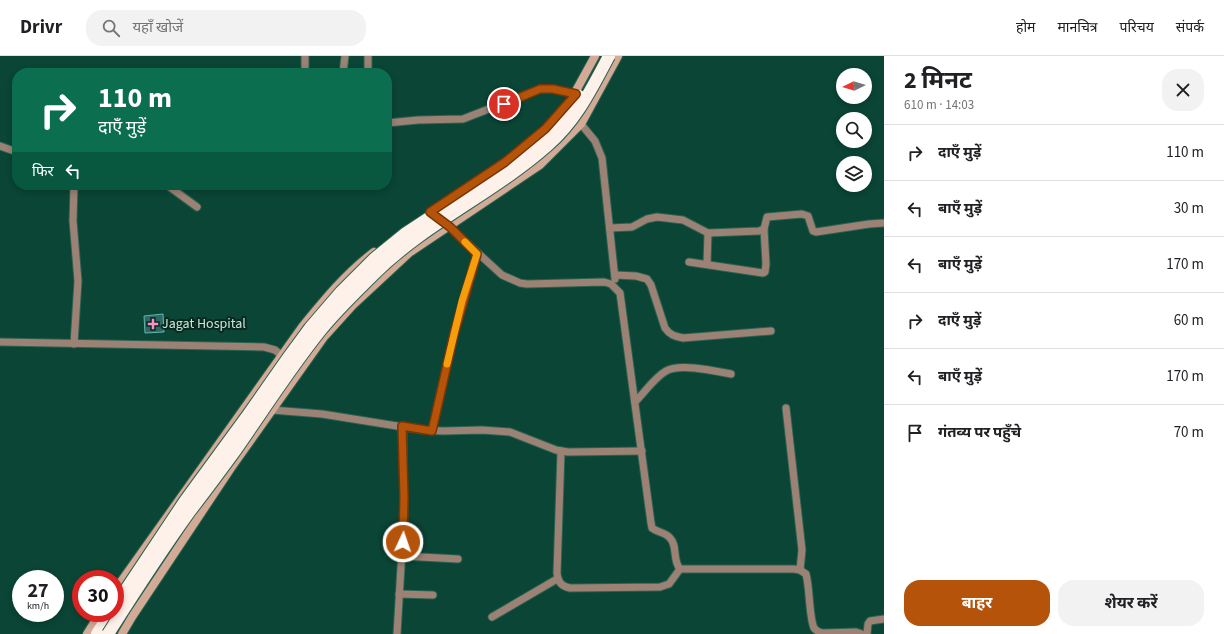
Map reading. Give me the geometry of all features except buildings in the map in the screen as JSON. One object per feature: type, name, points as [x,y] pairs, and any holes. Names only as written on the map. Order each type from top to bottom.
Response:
[{"type":"highway","points":[[124,592],[185,501],[288,358],[310,328],[341,292],[374,259],[406,233],[491,177],[545,135],[578,99],[600,56]]},
{"type":"highway","points":[[108,634],[190,512],[325,325],[374,274],[399,252],[549,145],[568,125],[583,104],[609,56]]},
{"type":"highway","points":[[97,634],[104,622]]},
{"type":"street","points":[[304,68],[305,56]]},
{"type":"street","points":[[344,68],[345,56]]},
{"type":"street","points":[[368,56],[368,68]]},
{"type":"street","points":[[124,577],[282,355],[326,298],[347,275],[367,258],[430,212],[505,162],[545,129],[576,94],[595,56]]},
{"type":"street","points":[[122,634],[231,468],[324,337],[353,305],[409,253],[450,227],[540,165],[581,124],[618,56]]},
{"type":"street","points":[[392,122],[463,119],[540,89],[553,89],[576,94]]},
{"type":"street","points":[[581,124],[595,141],[602,158],[616,288]]},
{"type":"street","points":[[0,146],[12,150]]},
{"type":"street","points":[[74,190],[73,215],[78,281],[74,344]]},
{"type":"street","points":[[174,190],[197,207]]},
{"type":"street","points":[[430,212],[450,227],[477,254],[502,275],[520,283],[604,282],[611,284],[620,293],[652,528],[670,537],[673,542],[677,565],[680,569]]},
{"type":"street","points":[[689,262],[760,273],[765,272],[764,229],[767,216],[796,214],[806,215],[808,216],[813,231],[816,232],[884,223]]},
{"type":"street","points":[[610,228],[632,227],[647,219],[657,217],[683,220],[708,233],[759,231],[764,229]]},
{"type":"street","points":[[707,264],[708,233]]},
{"type":"street","points":[[432,431],[454,334],[477,254]]},
{"type":"street","points":[[615,275],[636,276],[647,279],[651,285],[665,328],[674,336],[683,338],[771,331]]},
{"type":"street","points":[[0,342],[264,347],[275,350],[282,355]]},
{"type":"street","points":[[635,402],[661,375],[672,369],[684,368],[731,374]]},
{"type":"street","points":[[786,408],[802,550],[800,570]]},
{"type":"street","points":[[272,410],[322,414],[432,431],[482,430],[510,432],[561,451],[642,451]]},
{"type":"street","points":[[397,634],[404,516],[402,426]]},
{"type":"street","points":[[561,451],[558,579],[565,587],[660,587],[669,584],[680,569]]},
{"type":"street","points":[[402,556],[458,559]]},
{"type":"street","points":[[680,569],[800,570],[806,574],[814,628],[817,631],[856,632],[862,634]]},
{"type":"street","points":[[492,617],[558,579]]},
{"type":"street","points":[[399,594],[433,595]]},
{"type":"street","points":[[867,634],[868,624],[870,621],[884,619]]},
{"type":"street","points":[[87,634],[94,622]]},
{"type":"slow traffic","points":[[447,364],[462,301],[477,254],[465,242]]},
{"type":"place","name":"Jagat Hospital","points":[[153,324]]},
{"type":"route","points":[[403,542],[404,497],[402,426],[432,431],[462,301],[477,254],[450,227],[430,212],[505,162],[545,129],[576,94],[553,89],[540,89],[504,104]]}]
